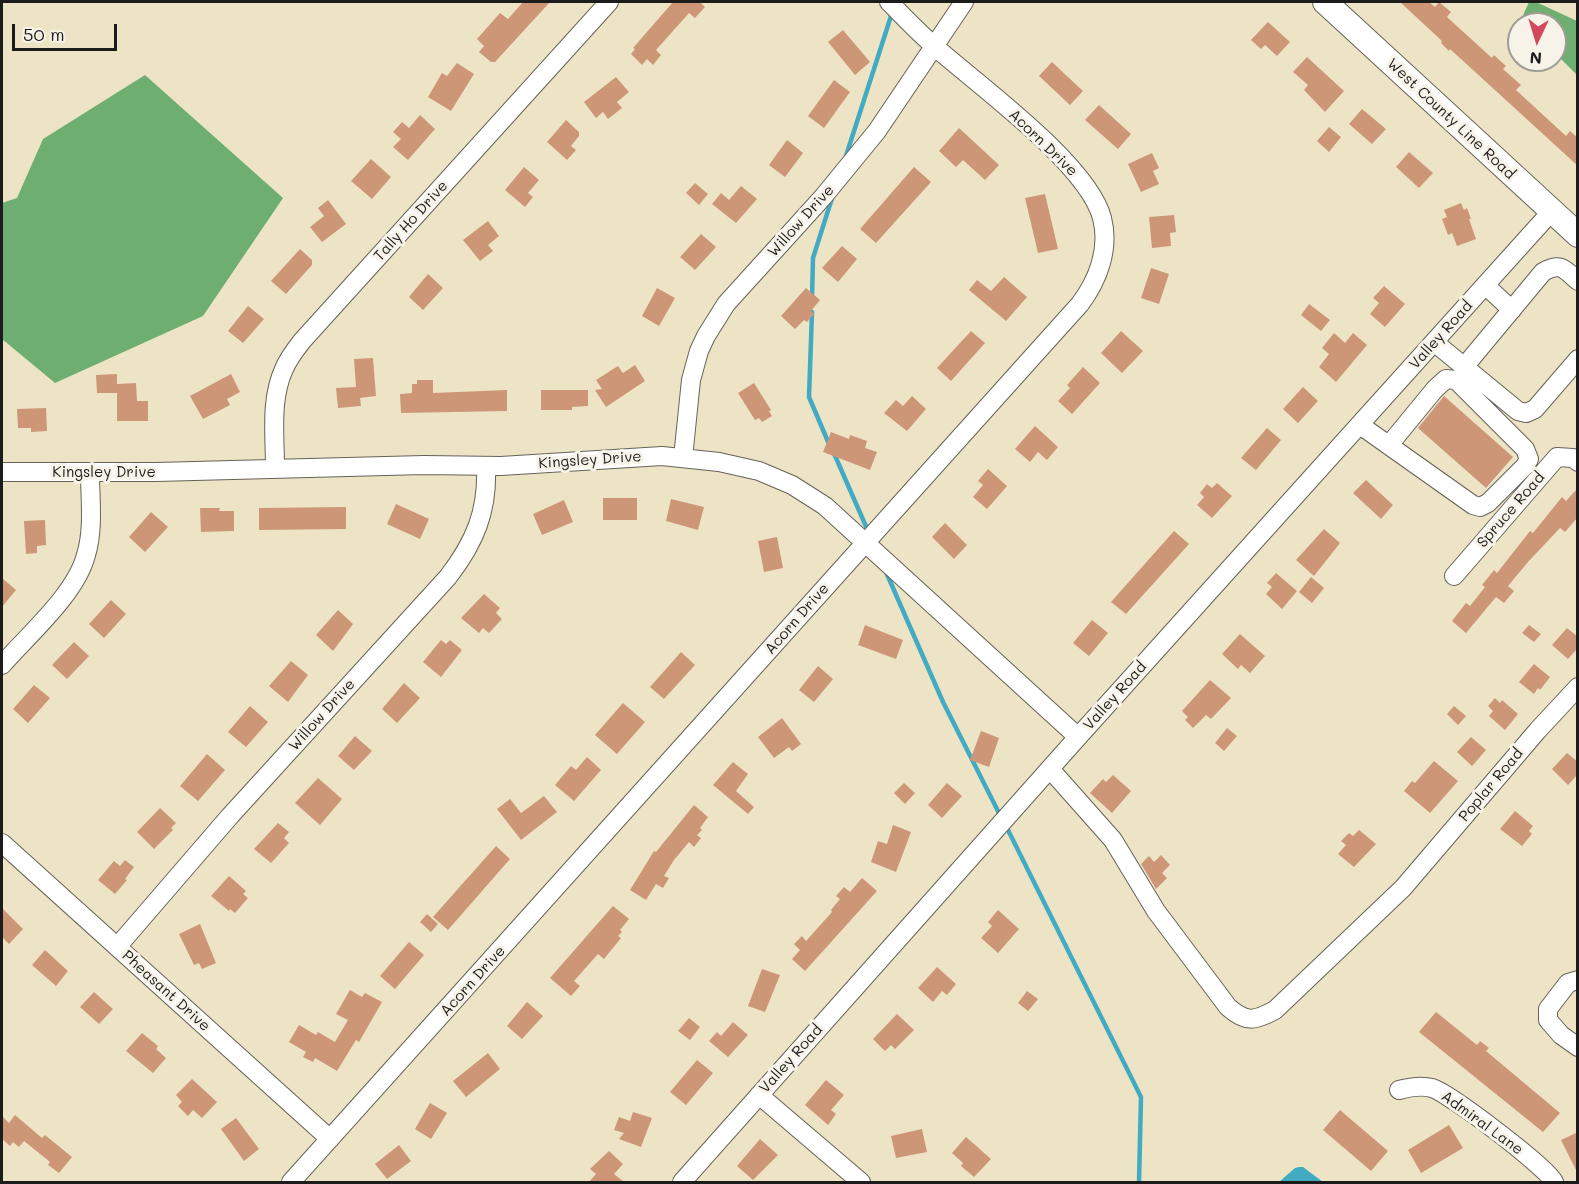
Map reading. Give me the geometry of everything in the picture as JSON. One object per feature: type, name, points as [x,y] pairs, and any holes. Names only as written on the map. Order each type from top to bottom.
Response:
[{"type":"main road","name":"West County Line Road","points":[[1325,2],[1578,235]]},
{"type":"street","name":"Tally Ho Drive","points":[[275,468],[275,409],[278,387],[283,370],[302,341],[609,2]]},
{"type":"street","points":[[888,2],[934,46]]},
{"type":"street","name":"Willow Drive","points":[[682,458],[691,380],[706,336],[726,304],[823,197],[877,131],[964,2]]},
{"type":"street","name":"Acorn Drive","points":[[291,1182],[846,563],[867,543],[1080,304],[1095,282],[1104,246],[1102,218],[1096,202],[1074,171],[1043,141],[934,46]]},
{"type":"street","name":"Valley Road","points":[[682,1182],[1078,737],[1551,212]]},
{"type":"street","points":[[1464,367],[1543,272],[1553,267],[1563,267],[1578,281]]},
{"type":"street","points":[[1485,285],[1512,310]]},
{"type":"street","points":[[1434,342],[1518,411],[1526,413],[1535,409],[1578,359]]},
{"type":"street","points":[[1360,425],[1473,505],[1480,507],[1488,503],[1525,466],[1529,459],[1525,449],[1456,380],[1446,379],[1422,357]]},
{"type":"street","points":[[1389,445],[1435,388],[1446,379]]},
{"type":"street","name":"Kingsley Drive","points":[[2,472],[486,466],[638,457],[682,458],[736,465],[759,471],[792,485],[825,506],[1078,737]]},
{"type":"street","name":"Spruce Road","points":[[1454,576],[1557,457],[1576,460]]},
{"type":"street","name":"Willow Drive","points":[[117,947],[238,808],[448,577],[468,548],[480,523],[485,500],[486,466]]},
{"type":"street","points":[[2,665],[70,590],[81,570],[89,541],[90,472]]},
{"type":"street","name":"Poplar Road","points":[[1050,769],[1113,840],[1155,911],[1228,1007],[1238,1016],[1250,1019],[1262,1017],[1288,999],[1403,888],[1548,718],[1578,687]]},
{"type":"street","name":"Pheasant Drive","points":[[2,843],[330,1139]]},
{"type":"street","points":[[1578,980],[1568,983],[1548,1009],[1548,1020],[1561,1035],[1578,1047]]},
{"type":"street","name":"Admiral Lane","points":[[1399,1090],[1413,1086],[1430,1088],[1451,1097],[1536,1163],[1554,1182]]},
{"type":"street","points":[[759,1095],[861,1182]]},
{"type":"green space","points":[[1529,2],[1536,2],[1558,12],[1525,12]]},
{"type":"green space","points":[[1567,16],[1577,21],[1577,75],[1567,65]]},
{"type":"green space","points":[[145,75],[283,198],[203,316],[55,383],[2,339],[2,203],[17,198],[43,139]]},
{"type":"water","points":[[1299,1167],[1303,1167],[1323,1182],[1279,1182]]},
{"type":"building","points":[[523,2],[550,2],[495,62],[491,62],[479,52],[484,46],[477,39],[500,13],[508,19]]},
{"type":"building","points":[[673,2],[700,2],[705,7],[695,18],[689,13],[656,50],[661,55],[653,65],[647,59],[642,65],[631,54],[635,49],[633,48]]},
{"type":"building","points":[[1400,2],[1429,2],[1435,7],[1439,2],[1451,12],[1447,17],[1492,58],[1494,55],[1506,66],[1503,69],[1521,85],[1516,90],[1566,136],[1570,131],[1578,138],[1578,166],[1450,49],[1449,51],[1441,43],[1442,41]]},
{"type":"building","points":[[1268,22],[1290,42],[1277,56],[1265,45],[1261,49],[1251,40]]},
{"type":"building","points":[[843,30],[870,62],[855,75],[828,42]]},
{"type":"building","points":[[1307,57],[1344,91],[1325,112],[1304,90],[1308,85],[1293,72]]},
{"type":"building","points":[[1052,62],[1083,91],[1070,105],[1039,76]]},
{"type":"building","points":[[457,63],[474,74],[451,111],[428,97],[442,73],[447,76]]},
{"type":"building","points":[[616,77],[629,92],[617,102],[622,108],[608,119],[603,112],[596,118],[584,102]]},
{"type":"building","points":[[834,80],[850,92],[824,128],[808,116]]},
{"type":"building","points":[[1099,105],[1131,134],[1118,149],[1085,120]]},
{"type":"building","points":[[1362,109],[1386,129],[1372,144],[1349,124]]},
{"type":"building","points":[[420,115],[435,129],[408,160],[393,147],[401,139],[393,132],[402,122],[409,128]]},
{"type":"building","points":[[566,120],[579,132],[579,136],[571,146],[576,150],[567,160],[547,142]]},
{"type":"building","points":[[1329,127],[1341,137],[1329,152],[1317,141]]},
{"type":"building","points":[[959,128],[999,165],[985,180],[963,160],[956,167],[939,151]]},
{"type":"building","points":[[787,140],[803,153],[785,177],[769,165]]},
{"type":"building","points":[[1409,152],[1433,173],[1419,188],[1396,167]]},
{"type":"building","points":[[1152,153],[1159,168],[1153,171],[1159,184],[1141,192],[1128,164]]},
{"type":"building","points":[[371,159],[391,177],[372,199],[351,181]]},
{"type":"building","points":[[524,167],[539,180],[528,193],[533,197],[525,207],[505,190]]},
{"type":"building","points":[[914,167],[931,182],[876,243],[860,229]]},
{"type":"building","points":[[695,183],[708,194],[699,205],[686,193]]},
{"type":"building","points":[[741,186],[757,199],[736,223],[712,204],[721,193],[729,200]]},
{"type":"building","points":[[1045,194],[1058,249],[1038,253],[1025,198]]},
{"type":"building","points":[[328,200],[346,224],[322,242],[310,227],[324,216],[318,208]]},
{"type":"building","points":[[1461,203],[1464,210],[1467,208],[1476,239],[1457,246],[1452,233],[1448,235],[1442,219],[1447,217],[1444,210]]},
{"type":"building","points":[[1174,215],[1176,232],[1170,233],[1171,246],[1152,248],[1149,217]]},
{"type":"building","points":[[488,221],[499,236],[488,245],[493,251],[480,261],[463,240]]},
{"type":"building","points":[[701,234],[716,247],[695,270],[680,257]]},
{"type":"building","points":[[842,246],[857,259],[838,282],[822,268]]},
{"type":"building","points":[[300,249],[312,260],[312,265],[286,294],[271,281]]},
{"type":"building","points":[[1151,268],[1169,274],[1159,304],[1141,298]]},
{"type":"building","points":[[428,274],[443,288],[423,310],[409,297]]},
{"type":"building","points":[[1004,277],[1027,297],[1006,321],[969,290],[977,280],[991,291]]},
{"type":"building","points":[[1384,286],[1405,304],[1385,327],[1370,314],[1379,303],[1373,298]]},
{"type":"building","points":[[657,288],[675,298],[659,326],[642,316]]},
{"type":"building","points":[[806,288],[820,300],[811,311],[814,314],[807,322],[804,320],[795,329],[781,316]]},
{"type":"building","points":[[1309,304],[1330,320],[1321,331],[1301,315]]},
{"type":"building","points":[[248,306],[264,319],[243,343],[228,331]]},
{"type":"building","points":[[971,331],[985,343],[951,381],[937,368]]},
{"type":"building","points":[[1121,331],[1143,351],[1122,373],[1101,353]]},
{"type":"building","points":[[1334,333],[1345,343],[1353,333],[1367,345],[1336,382],[1319,367],[1329,354],[1322,348]]},
{"type":"building","points":[[373,358],[376,396],[360,398],[361,406],[338,408],[336,388],[356,387],[354,359]]},
{"type":"building","points":[[635,365],[645,381],[606,407],[595,390],[602,389],[596,380],[618,366],[623,373]]},
{"type":"building","points":[[1083,367],[1100,383],[1072,414],[1058,401],[1070,388],[1067,385]]},
{"type":"building","points":[[117,374],[117,384],[136,383],[137,401],[148,401],[148,421],[117,421],[117,393],[97,393],[96,375]]},
{"type":"building","points":[[231,374],[240,392],[227,399],[230,405],[203,419],[190,396]]},
{"type":"building","points":[[417,380],[433,380],[433,393],[507,390],[507,411],[401,413],[400,394],[412,393],[412,384],[417,384]]},
{"type":"building","points":[[754,383],[771,410],[769,411],[772,416],[762,422],[759,418],[755,420],[738,393]]},
{"type":"building","points":[[1303,387],[1318,401],[1298,423],[1283,409]]},
{"type":"building","points":[[541,390],[588,390],[588,406],[572,407],[572,410],[541,410]]},
{"type":"building","points":[[912,396],[926,409],[907,431],[884,413],[896,400],[903,406]]},
{"type":"building","points":[[1444,396],[1513,457],[1486,488],[1418,428]]},
{"type":"building","points":[[46,408],[47,431],[31,432],[31,428],[18,428],[17,409]]},
{"type":"building","points":[[1035,426],[1058,447],[1047,460],[1038,452],[1030,462],[1015,449]]},
{"type":"building","points":[[1267,428],[1281,440],[1256,470],[1241,458]]},
{"type":"building","points":[[831,432],[849,439],[850,435],[867,441],[865,448],[877,452],[870,470],[823,452]]},
{"type":"building","points":[[988,469],[1007,486],[987,509],[973,497],[983,485],[978,481]]},
{"type":"building","points":[[1366,480],[1393,505],[1381,519],[1353,493]]},
{"type":"building","points":[[1217,483],[1232,496],[1212,518],[1197,505],[1204,497],[1200,493],[1207,484],[1212,488]]},
{"type":"building","points":[[1578,488],[1578,517],[1565,532],[1560,528],[1528,562],[1508,586],[1514,591],[1504,603],[1496,597],[1466,633],[1452,621],[1466,603],[1470,606],[1485,587],[1482,585],[1494,570],[1497,573],[1530,531],[1533,533],[1562,497],[1566,501]]},
{"type":"building","points":[[603,498],[637,498],[637,520],[603,520]]},
{"type":"building","points":[[671,499],[704,507],[698,530],[666,521]]},
{"type":"building","points":[[564,500],[573,522],[542,535],[533,514]]},
{"type":"building","points":[[396,504],[429,519],[420,539],[387,524]]},
{"type":"building","points":[[346,507],[346,529],[259,530],[259,508]]},
{"type":"building","points":[[200,508],[234,511],[234,531],[201,532]]},
{"type":"building","points":[[151,512],[168,527],[145,552],[129,537]]},
{"type":"building","points":[[45,520],[46,545],[37,546],[37,553],[26,554],[24,521]]},
{"type":"building","points":[[945,523],[967,545],[954,559],[932,537]]},
{"type":"building","points":[[1324,529],[1340,543],[1314,576],[1296,560]]},
{"type":"building","points":[[1174,531],[1189,544],[1126,614],[1111,602]]},
{"type":"building","points":[[777,537],[783,568],[764,572],[758,541]]},
{"type":"building","points":[[1276,573],[1297,591],[1282,609],[1266,594],[1272,587],[1267,583]]},
{"type":"building","points":[[1311,577],[1324,588],[1312,603],[1299,592]]},
{"type":"building","points":[[2,578],[16,590],[2,607]]},
{"type":"building","points":[[484,594],[500,608],[496,613],[502,619],[489,633],[483,628],[479,633],[461,618]]},
{"type":"building","points":[[111,600],[126,614],[104,638],[89,624]]},
{"type":"building","points":[[338,610],[353,624],[333,651],[316,635]]},
{"type":"building","points":[[1092,620],[1108,633],[1089,656],[1073,643]]},
{"type":"building","points":[[865,625],[903,640],[896,659],[858,645]]},
{"type":"building","points":[[1529,625],[1541,634],[1534,642],[1522,633]]},
{"type":"building","points":[[1567,628],[1578,637],[1578,648],[1568,659],[1552,645]]},
{"type":"building","points":[[1240,634],[1265,656],[1250,673],[1241,665],[1238,669],[1222,654]]},
{"type":"building","points":[[441,640],[446,644],[450,640],[462,650],[441,677],[423,662]]},
{"type":"building","points":[[74,642],[89,656],[67,679],[52,665]]},
{"type":"building","points":[[681,652],[695,665],[664,699],[650,687]]},
{"type":"building","points":[[291,661],[308,675],[288,702],[269,686]]},
{"type":"building","points":[[1534,664],[1550,677],[1534,694],[1519,682]]},
{"type":"building","points":[[818,666],[833,679],[814,702],[799,690]]},
{"type":"building","points":[[1210,680],[1231,698],[1211,719],[1206,715],[1193,728],[1185,720],[1188,717],[1182,711]]},
{"type":"building","points":[[404,683],[420,698],[397,723],[382,709]]},
{"type":"building","points":[[34,685],[50,698],[28,723],[13,709]]},
{"type":"building","points":[[1495,698],[1500,703],[1502,700],[1518,714],[1505,730],[1489,716],[1493,711],[1488,706]]},
{"type":"building","points":[[623,703],[645,722],[617,754],[595,735]]},
{"type":"building","points":[[250,706],[268,722],[246,747],[228,732]]},
{"type":"building","points":[[1454,706],[1466,716],[1458,725],[1447,714]]},
{"type":"building","points":[[782,718],[801,744],[792,751],[789,747],[774,758],[758,737]]},
{"type":"building","points":[[1227,728],[1237,736],[1224,751],[1215,743]]},
{"type":"building","points":[[981,731],[999,738],[989,767],[970,760]]},
{"type":"building","points":[[355,736],[372,751],[354,770],[338,756]]},
{"type":"building","points":[[1471,737],[1486,750],[1472,766],[1457,752]]},
{"type":"building","points":[[1567,753],[1578,762],[1578,774],[1568,785],[1552,769]]},
{"type":"building","points":[[207,754],[225,770],[198,801],[180,786]]},
{"type":"building","points":[[587,757],[601,770],[574,801],[555,785],[571,766],[576,770]]},
{"type":"building","points":[[1434,761],[1458,781],[1430,813],[1404,791],[1412,781],[1415,783]]},
{"type":"building","points":[[733,762],[748,774],[736,791],[754,807],[748,814],[713,785]]},
{"type":"building","points":[[1113,775],[1131,791],[1112,813],[1090,793],[1103,779],[1106,782]]},
{"type":"building","points":[[318,778],[342,799],[320,825],[295,803]]},
{"type":"building","points":[[904,783],[915,793],[905,804],[894,793]]},
{"type":"building","points":[[947,783],[962,796],[942,818],[928,805]]},
{"type":"building","points":[[544,796],[557,812],[521,840],[497,809],[510,799],[521,813]]},
{"type":"building","points":[[694,805],[708,817],[697,835],[701,838],[694,847],[689,842],[664,876],[669,878],[663,888],[656,884],[646,900],[630,890],[654,851],[656,852]]},
{"type":"building","points":[[160,808],[176,823],[171,828],[173,830],[154,849],[137,832]]},
{"type":"building","points":[[1515,811],[1533,826],[1529,831],[1532,834],[1522,846],[1500,829]]},
{"type":"building","points":[[278,823],[289,832],[284,838],[289,843],[271,863],[254,849]]},
{"type":"building","points":[[893,825],[911,832],[896,872],[871,862],[878,841],[887,844]]},
{"type":"building","points":[[1359,830],[1376,844],[1354,867],[1338,854],[1346,845],[1341,841],[1349,833],[1353,836]]},
{"type":"building","points":[[496,846],[510,859],[448,930],[433,917]]},
{"type":"building","points":[[1161,855],[1170,865],[1162,873],[1167,878],[1156,889],[1141,864],[1149,856],[1154,862]]},
{"type":"building","points":[[125,860],[134,867],[115,894],[98,880],[114,861],[120,866]]},
{"type":"building","points":[[229,876],[246,891],[243,894],[248,898],[235,913],[230,909],[229,911],[211,896]]},
{"type":"building","points":[[862,878],[877,891],[805,971],[792,959],[800,950],[794,944],[802,936],[806,941],[832,912],[831,910],[840,899],[836,896],[844,887],[850,892]]},
{"type":"building","points":[[613,906],[629,919],[620,930],[622,932],[618,936],[621,938],[604,959],[598,954],[574,981],[580,986],[571,996],[550,978]]},
{"type":"building","points":[[2,908],[23,929],[9,944],[2,937]]},
{"type":"building","points":[[998,910],[1019,929],[998,953],[981,938],[992,926],[988,922]]},
{"type":"building","points":[[427,914],[438,924],[431,932],[420,922]]},
{"type":"building","points":[[200,924],[216,963],[202,969],[199,963],[194,965],[179,934]]},
{"type":"building","points":[[409,942],[424,955],[395,989],[380,976]]},
{"type":"building","points":[[45,950],[68,971],[56,986],[32,965]]},
{"type":"building","points":[[937,967],[956,984],[947,995],[942,991],[933,1002],[918,988]]},
{"type":"building","points":[[762,969],[780,975],[765,1012],[748,1006]]},
{"type":"building","points":[[350,990],[362,997],[365,993],[382,1002],[359,1042],[356,1040],[337,1071],[315,1058],[313,1062],[303,1057],[306,1052],[289,1042],[299,1025],[335,1042],[348,1020],[336,1014]]},
{"type":"building","points":[[1027,991],[1038,999],[1028,1011],[1018,1003]]},
{"type":"building","points":[[94,992],[113,1009],[99,1024],[80,1007]]},
{"type":"building","points":[[527,1002],[543,1016],[522,1039],[507,1026]]},
{"type":"building","points":[[1436,1012],[1477,1045],[1480,1041],[1489,1048],[1486,1051],[1560,1113],[1543,1132],[1419,1032]]},
{"type":"building","points":[[897,1014],[914,1030],[895,1049],[891,1045],[885,1051],[873,1039]]},
{"type":"building","points":[[689,1018],[700,1027],[690,1040],[678,1031]]},
{"type":"building","points":[[733,1022],[748,1035],[728,1057],[709,1041],[717,1032],[721,1036]]},
{"type":"building","points":[[142,1033],[158,1046],[156,1049],[166,1058],[153,1073],[126,1051]]},
{"type":"building","points":[[488,1053],[500,1069],[466,1097],[453,1081]]},
{"type":"building","points":[[697,1060],[713,1073],[686,1105],[670,1092]]},
{"type":"building","points":[[192,1079],[217,1102],[202,1118],[193,1110],[188,1116],[178,1106],[182,1102],[176,1095]]},
{"type":"building","points":[[826,1080],[844,1095],[831,1110],[836,1114],[828,1125],[805,1105]]},
{"type":"building","points":[[430,1103],[447,1113],[431,1139],[415,1129]]},
{"type":"building","points":[[1340,1110],[1388,1151],[1371,1171],[1323,1130]]},
{"type":"building","points":[[633,1112],[652,1118],[641,1147],[619,1139],[624,1133],[614,1130],[619,1117],[630,1121]]},
{"type":"building","points":[[15,1115],[42,1138],[45,1135],[72,1157],[59,1173],[48,1165],[50,1162],[24,1141],[19,1147],[13,1142],[10,1146],[2,1139],[2,1116],[9,1123]]},
{"type":"building","points":[[236,1118],[259,1149],[244,1161],[221,1129]]},
{"type":"building","points":[[1449,1125],[1463,1148],[1421,1173],[1408,1150]]},
{"type":"building","points":[[922,1129],[927,1152],[896,1158],[891,1136]]},
{"type":"building","points":[[1578,1132],[1578,1174],[1561,1140]]},
{"type":"building","points":[[966,1137],[991,1159],[974,1177],[961,1166],[963,1163],[952,1153]]},
{"type":"building","points":[[760,1139],[778,1155],[753,1180],[737,1166]]},
{"type":"building","points":[[399,1145],[411,1161],[387,1179],[375,1164]]},
{"type":"building","points":[[609,1151],[623,1164],[614,1174],[624,1182],[589,1182],[596,1174],[590,1169]]},
{"type":"waterway","points":[[845,159],[892,13]]},
{"type":"waterway","points":[[812,298],[813,258],[833,195]]},
{"type":"waterway","points":[[812,312],[809,397],[829,444]]},
{"type":"waterway","points":[[833,451],[868,531]]},
{"type":"waterway","points":[[886,572],[943,702],[1001,817]]},
{"type":"waterway","points":[[1005,824],[1141,1097],[1139,1182]]}]
